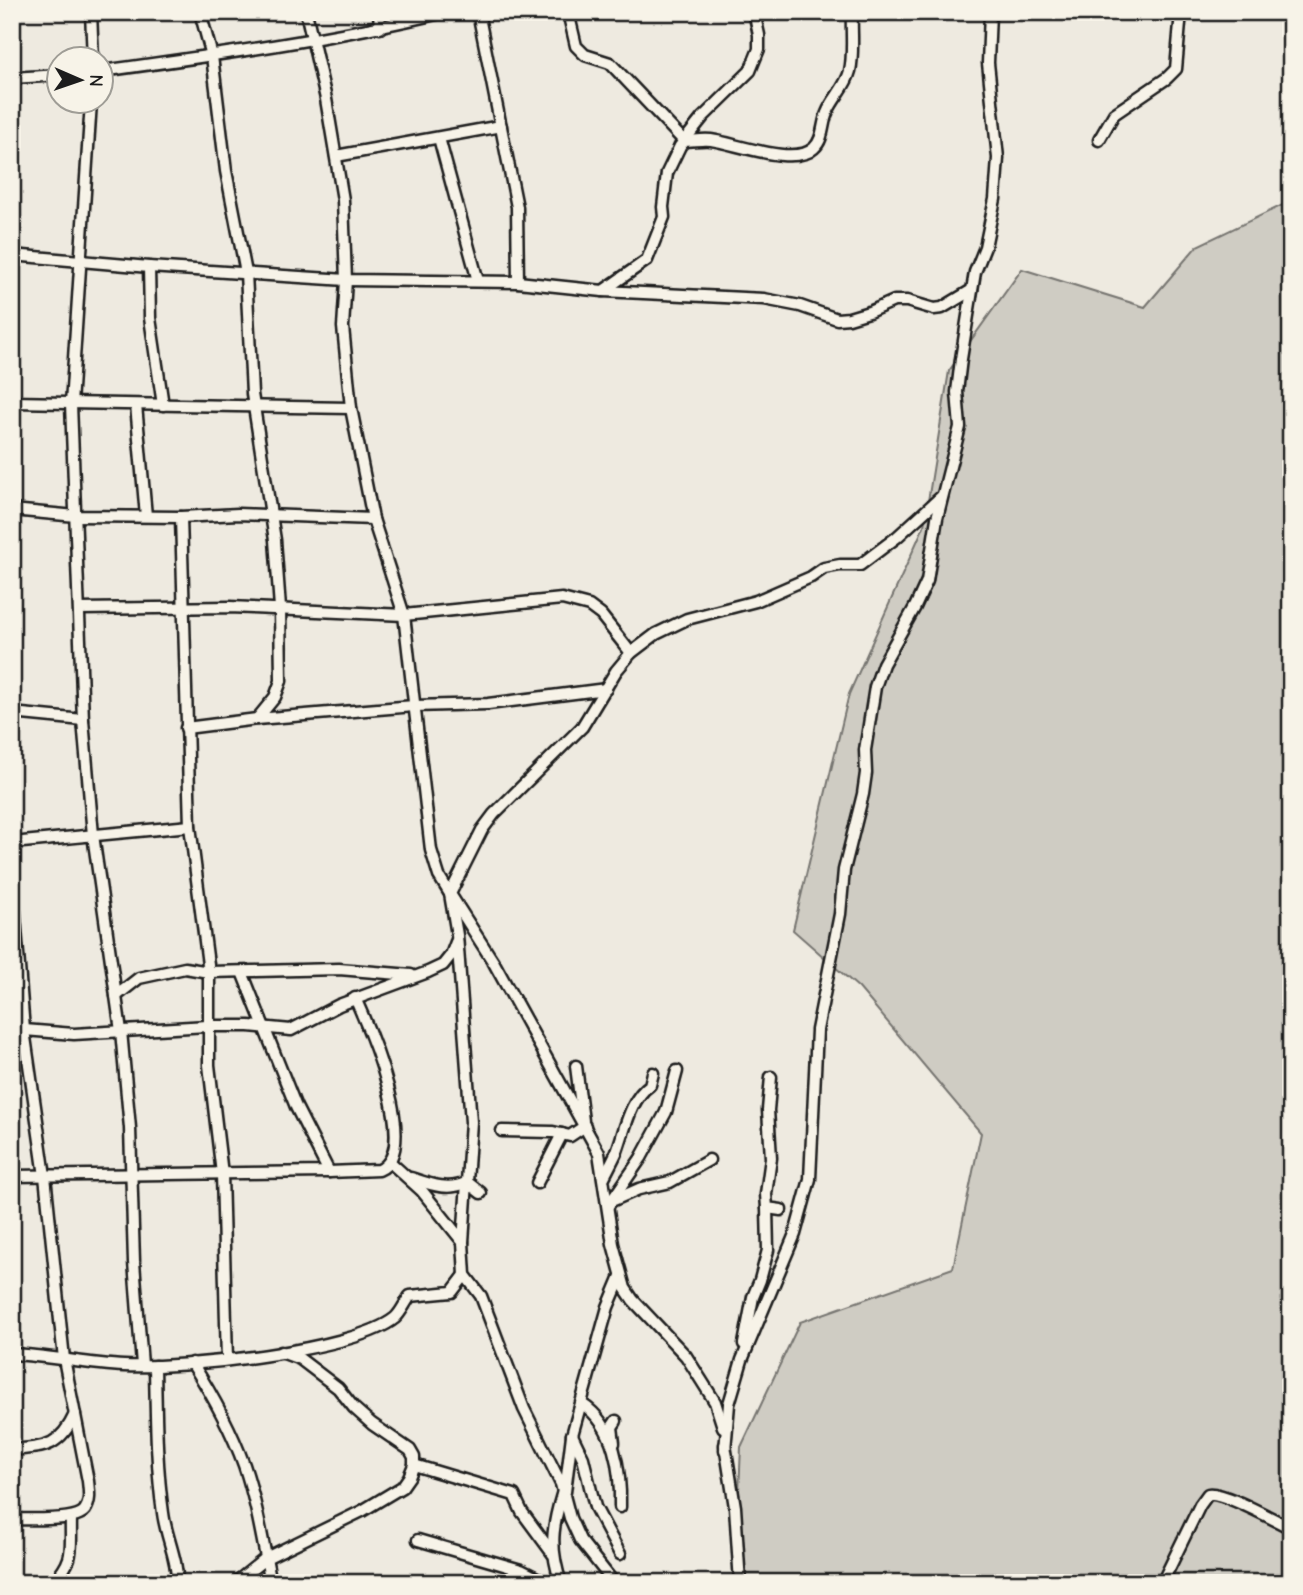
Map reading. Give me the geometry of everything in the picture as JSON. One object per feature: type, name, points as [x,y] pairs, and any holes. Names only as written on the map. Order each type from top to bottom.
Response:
[{"type":"street","points":[[91,12],[92,46]]},
{"type":"street","points":[[200,12],[212,56],[226,170],[246,273],[255,407],[271,515],[280,608],[282,681],[275,697],[257,719]]},
{"type":"street","points":[[306,12],[326,99],[343,200],[346,280],[343,327],[351,408],[373,519],[404,615],[431,850],[439,876],[494,963],[599,1153],[609,1204],[613,1244],[621,1276],[633,1300],[686,1356],[722,1420],[735,1507],[740,1583]]},
{"type":"street","points":[[379,12],[380,28]]},
{"type":"street","points":[[116,69],[380,28],[445,12]]},
{"type":"street","points":[[478,12],[517,207],[518,282]]},
{"type":"street","points":[[568,12],[576,46],[585,55],[610,64],[684,141]]},
{"type":"street","points":[[603,291],[647,260],[664,217],[667,173],[684,141],[703,117],[750,71],[759,49],[754,12]]},
{"type":"street","points":[[684,141],[707,139],[759,152],[797,155],[813,149],[822,136],[823,122],[832,99],[844,85],[849,71],[852,12]]},
{"type":"street","points":[[726,1450],[729,1404],[742,1360],[795,1234],[810,1178],[817,1030],[839,914],[844,870],[863,794],[870,707],[883,664],[927,582],[942,496],[960,427],[957,392],[975,272],[991,225],[998,158],[988,63],[990,12]]},
{"type":"street","points":[[1099,141],[1115,114],[1176,69],[1181,12]]},
{"type":"street","points":[[12,78],[46,76]]},
{"type":"street","points":[[90,116],[71,404],[83,720],[93,835],[121,1031],[142,1365]]},
{"type":"street","points":[[336,156],[501,126]]},
{"type":"street","points":[[439,138],[478,281]]},
{"type":"street","points":[[12,255],[346,280],[518,282],[603,291],[764,299],[800,306],[837,319],[869,312],[894,301],[907,301],[934,309],[942,308],[972,290]]},
{"type":"street","points":[[149,267],[150,318],[163,405]]},
{"type":"street","points":[[12,402],[351,408]]},
{"type":"street","points":[[136,405],[146,516]]},
{"type":"street","points":[[614,1583],[580,1540],[563,1494],[524,1409],[481,1296],[465,1275],[463,1242],[471,1122],[457,935],[450,894],[482,830],[494,814],[582,726],[616,671],[631,653],[656,634],[687,619],[756,601],[811,577],[824,568],[860,565],[897,537],[942,496]]},
{"type":"street","points":[[12,510],[76,516],[271,515],[373,519]]},
{"type":"street","points":[[181,517],[190,826],[209,972],[207,1026],[213,1114],[222,1174],[227,1360]]},
{"type":"street","points":[[80,609],[280,608],[404,615],[562,599],[589,606],[601,615],[631,653]]},
{"type":"street","points":[[186,728],[257,719],[414,706],[488,704],[606,689]]},
{"type":"street","points":[[12,713],[83,720]]},
{"type":"street","points":[[12,843],[190,826]]},
{"type":"street","points":[[12,877],[24,1030],[46,1176],[64,1359],[76,1414],[89,1499],[87,1508],[71,1518],[12,1518]]},
{"type":"street","points":[[12,1029],[74,1034],[207,1026],[291,1030],[355,998],[443,965],[452,955],[457,935]]},
{"type":"street","points":[[116,996],[139,978],[185,968],[209,972],[339,969],[415,976]]},
{"type":"street","points":[[242,972],[296,1107],[329,1172]]},
{"type":"street","points":[[12,1176],[379,1170],[390,1161],[395,1147],[388,1084],[374,1041],[355,998]]},
{"type":"street","points":[[576,1066],[584,1126]]},
{"type":"street","points":[[609,1204],[640,1158],[666,1112],[677,1072]]},
{"type":"street","points":[[604,1178],[616,1155],[631,1112],[643,1090],[650,1085],[653,1073]]},
{"type":"street","points":[[742,1360],[753,1297],[768,1251],[766,1194],[771,1158],[768,1110],[771,1077]]},
{"type":"street","points":[[502,1131],[570,1136],[584,1126]]},
{"type":"street","points":[[537,1183],[562,1134]]},
{"type":"street","points":[[609,1204],[639,1189],[670,1182],[709,1160]]},
{"type":"street","points":[[390,1161],[422,1191],[463,1242]]},
{"type":"street","points":[[406,1176],[444,1187],[459,1186],[467,1182]]},
{"type":"street","points":[[467,1182],[481,1193]]},
{"type":"street","points":[[767,1208],[781,1210]]},
{"type":"street","points":[[12,1354],[89,1363],[155,1366],[281,1352],[370,1332],[396,1317],[410,1296],[452,1292],[465,1275]]},
{"type":"street","points":[[561,1583],[553,1554],[554,1522],[563,1494],[572,1435],[608,1307],[621,1276]]},
{"type":"street","points":[[235,1583],[266,1558],[362,1511],[401,1487],[414,1465],[410,1450],[372,1424],[354,1408],[338,1388],[299,1359],[281,1352]]},
{"type":"street","points":[[192,1363],[221,1412],[245,1468],[271,1583]]},
{"type":"street","points":[[155,1366],[158,1481],[177,1583]]},
{"type":"street","points":[[582,1404],[598,1416],[617,1459],[621,1479],[620,1507]]},
{"type":"street","points":[[12,1450],[52,1444],[69,1428],[76,1414]]},
{"type":"street","points":[[616,1420],[612,1431],[619,1457],[617,1459]]},
{"type":"street","points":[[572,1435],[583,1458],[595,1507],[620,1554]]},
{"type":"street","points":[[414,1465],[514,1495],[553,1554]]},
{"type":"street","points":[[1162,1583],[1208,1494],[1215,1493],[1291,1528]]},
{"type":"street","points":[[54,1583],[67,1569],[70,1560],[71,1518]]},
{"type":"street","points":[[418,1540],[521,1570],[547,1583]]},
{"type":"shaded area","points":[[1291,201],[1291,1583],[735,1583],[741,1447],[800,1322],[953,1268],[981,1133],[859,988],[793,930],[849,694],[924,526],[949,371],[1022,269],[1145,307],[1197,246]]}]
